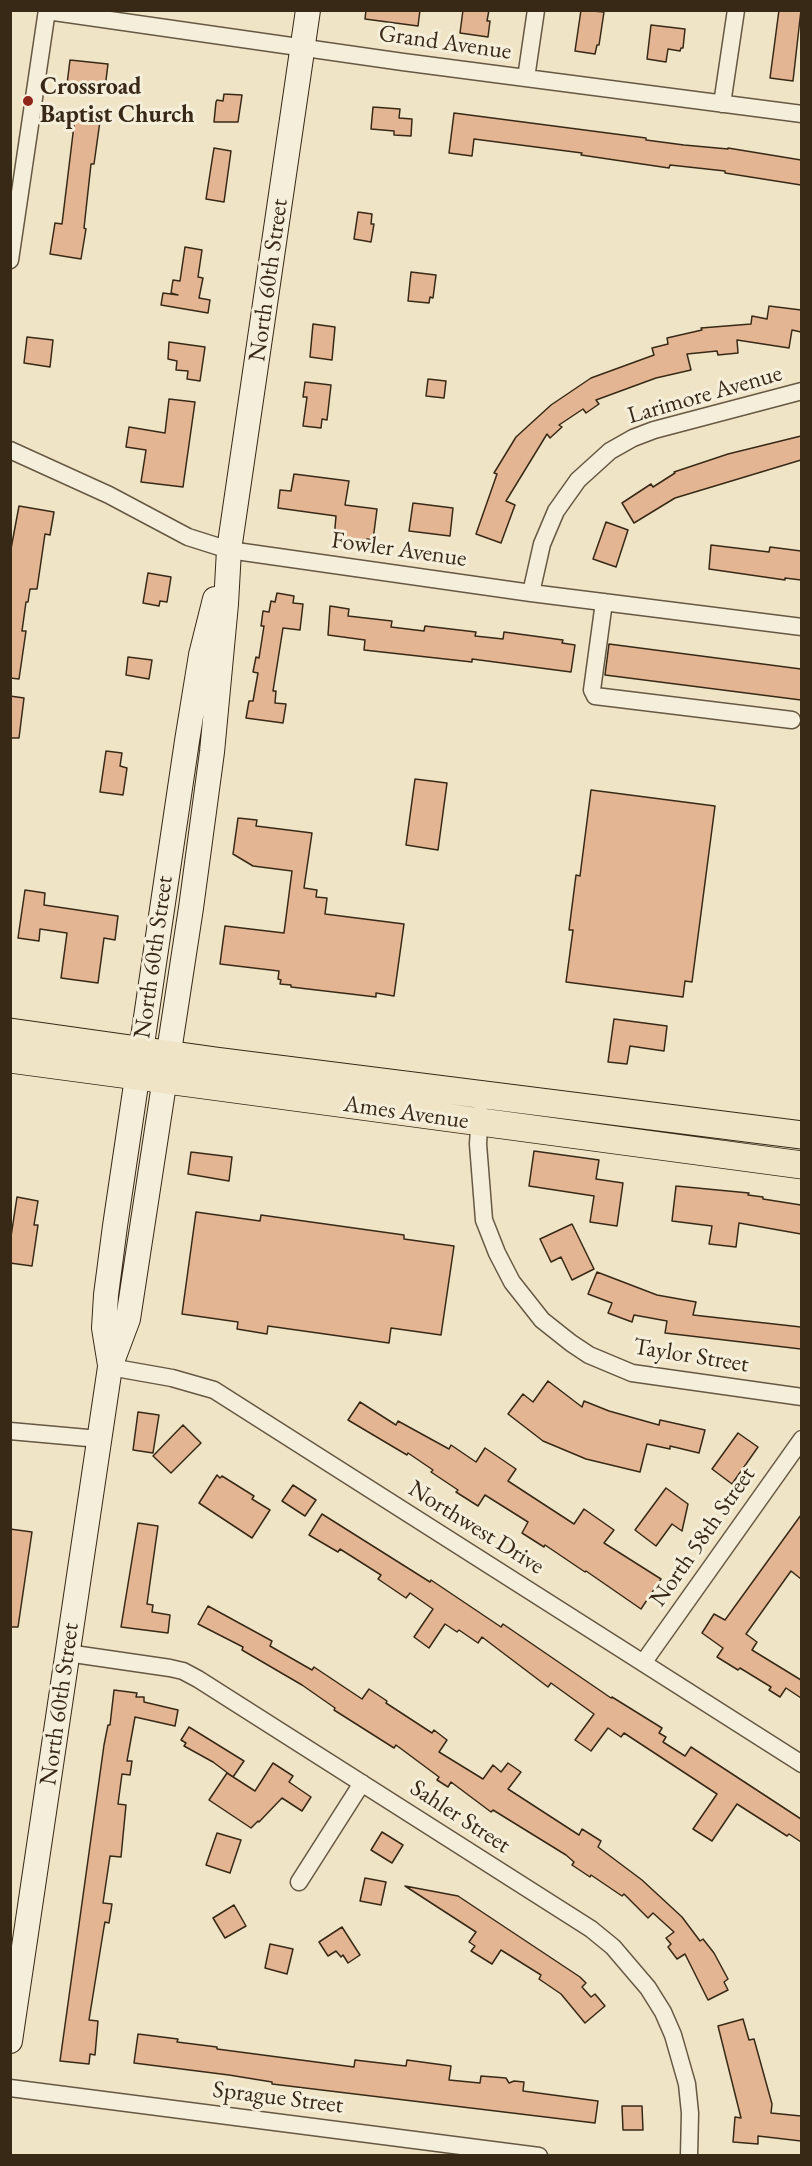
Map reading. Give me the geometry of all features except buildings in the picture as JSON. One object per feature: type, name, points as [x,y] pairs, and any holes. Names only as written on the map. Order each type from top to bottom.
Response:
[{"type":"main road","name":"North 60th Street","points":[[10,2041],[110,1367],[128,1319],[169,1054],[212,753],[229,550],[308,10]]},
{"type":"main road","name":"North 60th Street","points":[[110,1367],[104,1328],[106,1295],[141,1050],[201,655],[229,550]]},
{"type":"main road","name":"Ames Avenue","points":[[10,1032],[801,1135]]},
{"type":"main road","name":"Ames Avenue","points":[[10,1059],[801,1165]]},
{"type":"street","points":[[526,78],[536,10]]},
{"type":"street","points":[[722,104],[736,10]]},
{"type":"street","name":"Grand Avenue","points":[[47,11],[801,114]]},
{"type":"street","points":[[10,260],[47,11]]},
{"type":"street","name":"Larimore Avenue","points":[[531,593],[543,544],[556,511],[578,480],[610,451],[633,438],[654,430],[801,391]]},
{"type":"street","name":"Fowler Avenue","points":[[10,450],[109,495],[188,537],[229,550],[531,593],[801,627]]},
{"type":"street","points":[[604,602],[592,690],[595,696],[792,720]]},
{"type":"street","name":"Taylor Street","points":[[482,1094],[479,1123],[479,1169],[484,1220],[512,1282],[542,1320],[589,1355],[632,1373],[801,1397]]},
{"type":"street","name":"Northwest Drive","points":[[110,1367],[172,1378],[214,1390],[801,1764]]},
{"type":"street","points":[[10,1431],[99,1439]]},
{"type":"street","name":"North 58th Street","points":[[643,1663],[801,1439]]},
{"type":"street","name":"Sahler Street","points":[[67,1653],[183,1671],[591,1929],[631,1965],[663,2012],[681,2059],[687,2084],[690,2113],[689,2156]]},
{"type":"street","points":[[299,1882],[362,1783]]},
{"type":"street","name":"Sprague Street","points":[[10,2088],[539,2156]]},
{"type":"place","name":"Crossroad Baptist Church","points":[[28,101]]}]
